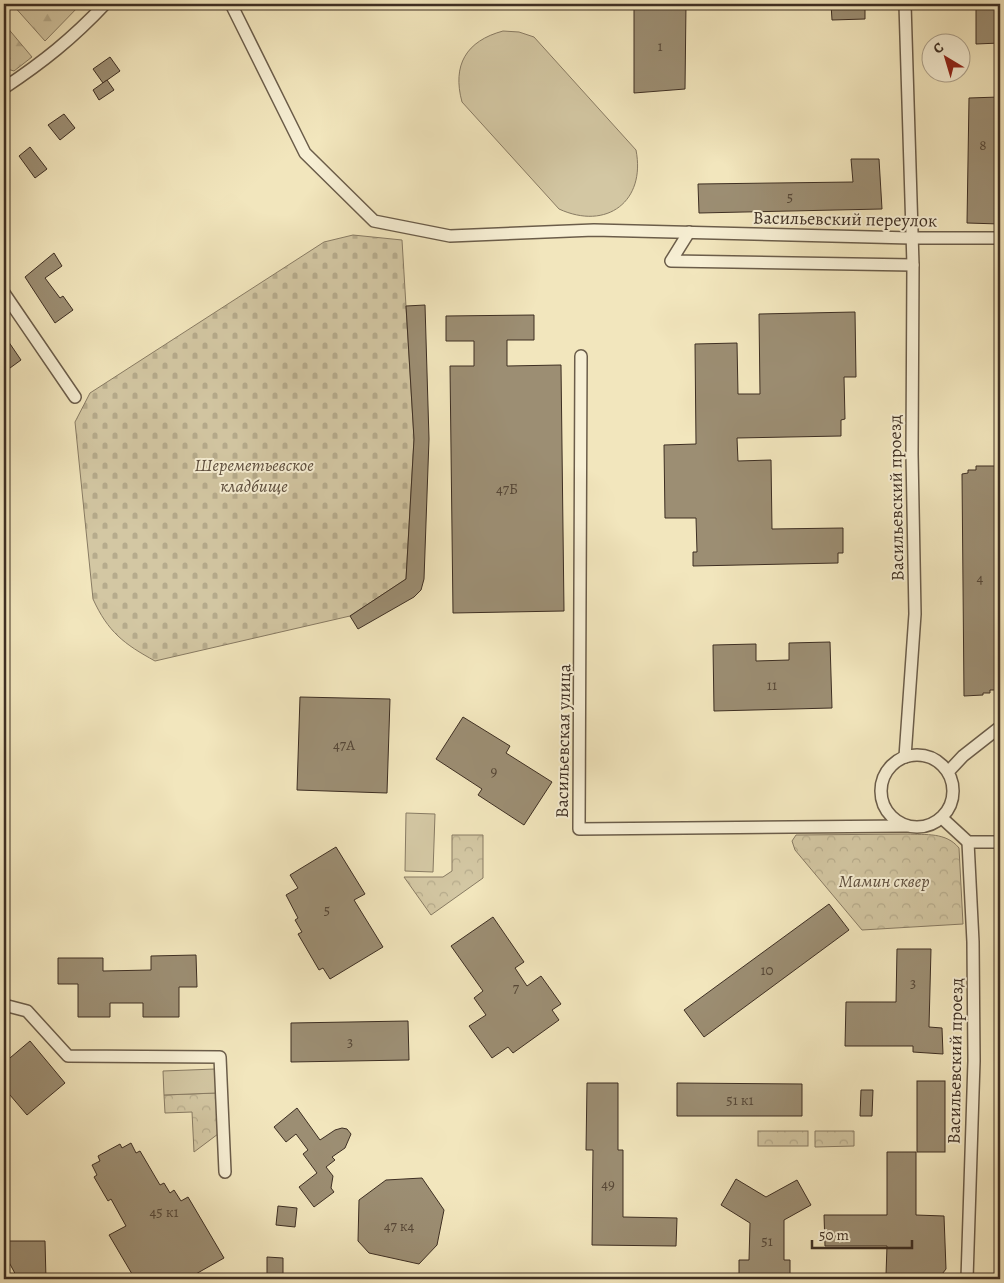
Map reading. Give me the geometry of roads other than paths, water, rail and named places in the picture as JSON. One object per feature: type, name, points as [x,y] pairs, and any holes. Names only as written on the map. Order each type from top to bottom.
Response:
[{"type":"street","points":[[4,88],[48,59],[105,4]]},
{"type":"street","name":"Васильевский переулок","points":[[231,4],[305,153],[374,221],[450,236],[594,230],[912,238],[1000,238]]},
{"type":"street","name":"Васильевский проезд","points":[[905,4],[913,265],[912,454],[915,614],[905,757]]},
{"type":"street","points":[[689,232],[671,261],[913,265]]},
{"type":"street","points":[[4,293],[75,397]]},
{"type":"street","name":"Васильевская улица","points":[[581,356],[579,829],[907,826]]},
{"type":"street","points":[[948,772],[963,756],[1000,727]]},
{"type":"street","points":[[917,755],[929,757],[940,763],[948,772],[953,796],[949,808],[942,818],[932,824],[920,827],[907,826],[889,814],[881,793],[887,772],[894,763],[905,757],[917,755]]},
{"type":"street","points":[[942,818],[968,842],[1000,842]]},
{"type":"street","name":"Васильевский проезд","points":[[966,1279],[974,1061],[973,942],[968,842]]},
{"type":"street","points":[[4,1006],[27,1011],[68,1056],[220,1057],[224,1172]]},
{"type":"park label","name":"Шереметьевское кладбище","points":[[254,475]]},
{"type":"park label","name":"Мамин сквер","points":[[884,881]]}]
